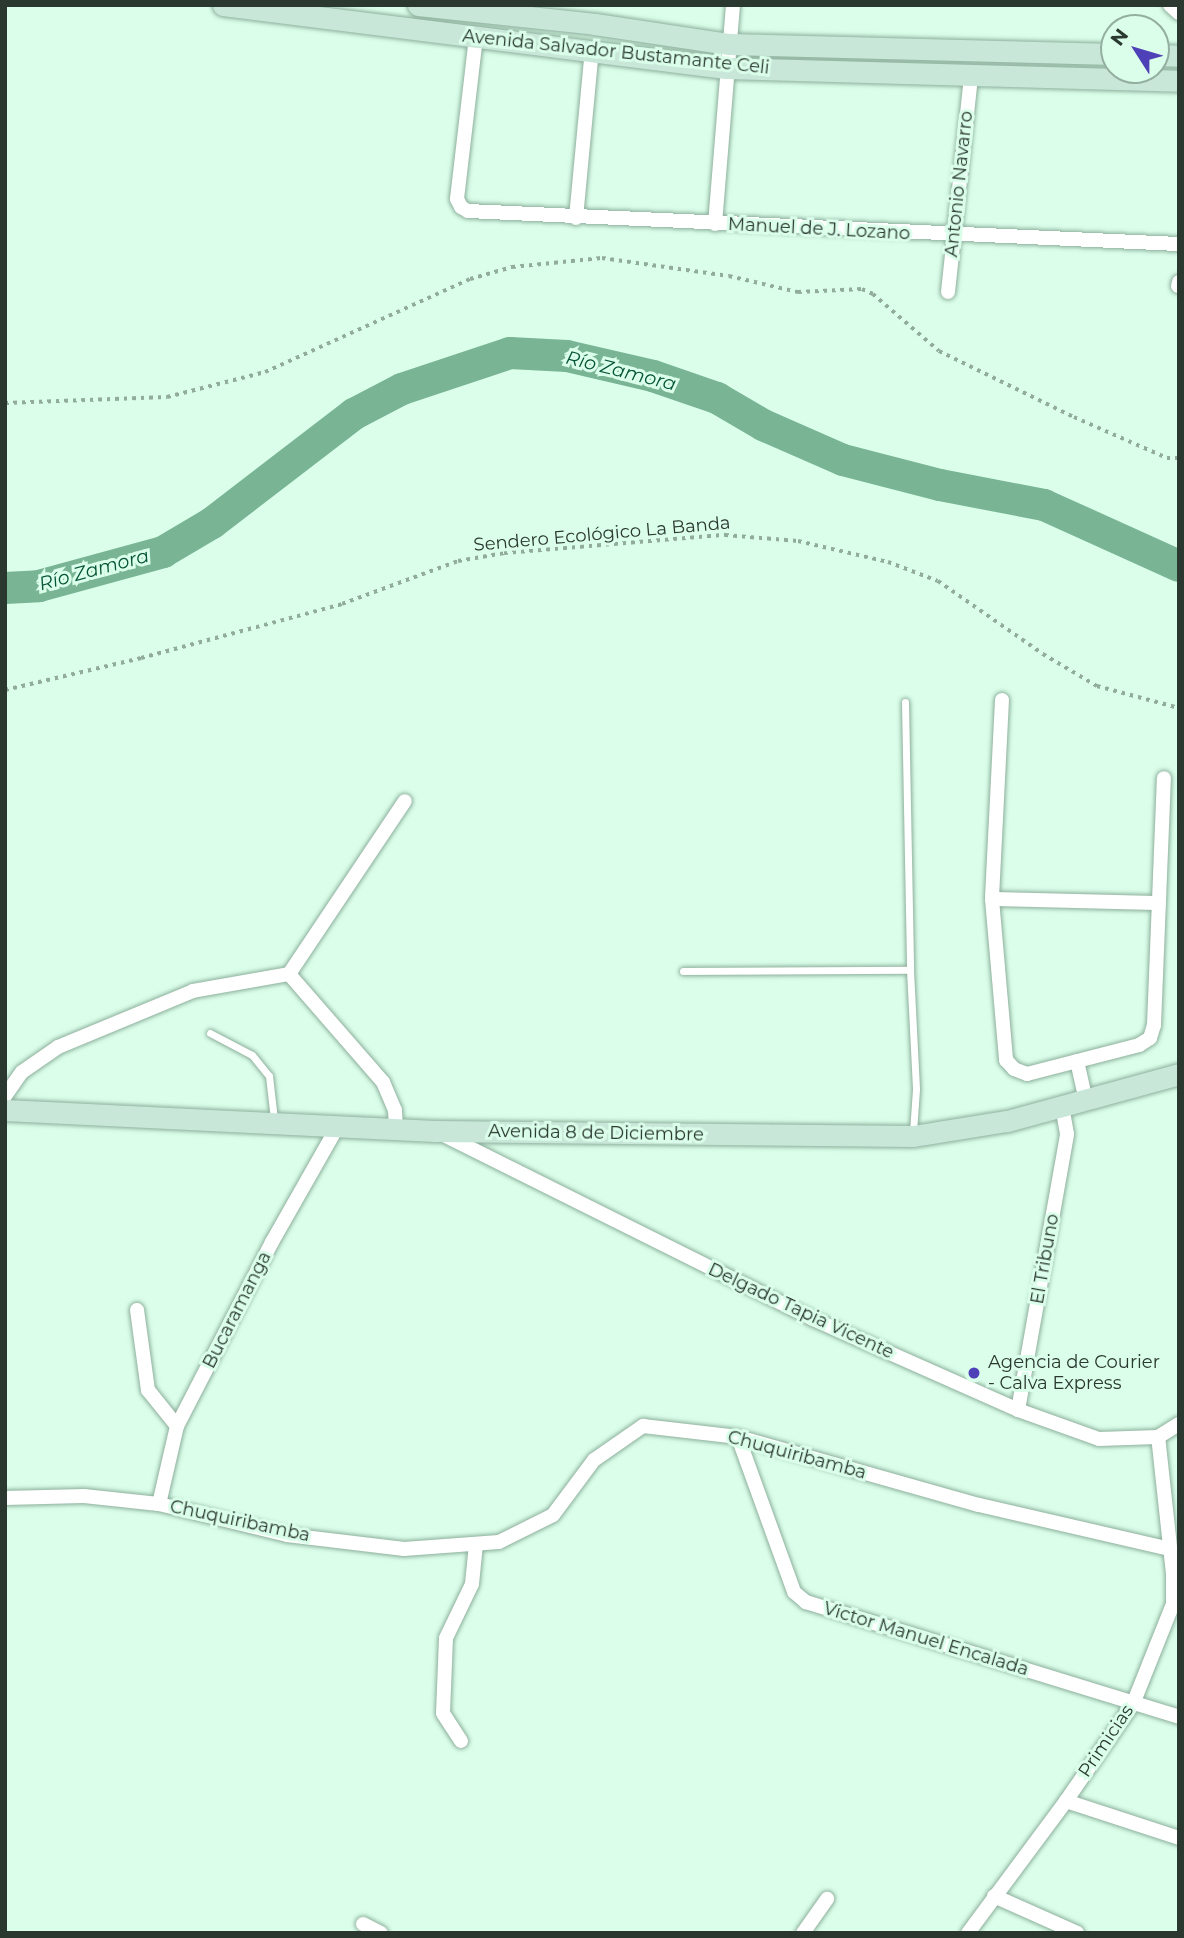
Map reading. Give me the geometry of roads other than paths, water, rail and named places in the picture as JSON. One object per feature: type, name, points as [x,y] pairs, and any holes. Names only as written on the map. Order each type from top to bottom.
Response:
[{"type":"main road","name":"Avenida Salvador Bustamante Celi","points":[[223,5],[344,13],[475,37],[726,68],[1179,81]]},
{"type":"main road","name":"Avenida Salvador Bustamante Celi","points":[[418,5],[480,9],[729,44],[1100,53]]},
{"type":"main road","points":[[837,72],[839,46]]},
{"type":"main road","points":[[1089,79],[1090,53]]},
{"type":"main road","name":"Avenida 8 de Diciembre","points":[[5,1110],[434,1131],[913,1136],[958,1132],[1086,1101],[1179,1074]]},
{"type":"street","points":[[715,225],[733,5]]},
{"type":"street","points":[[1170,5],[1179,13]]},
{"type":"street","name":"Manuel de J. Lozano","points":[[475,37],[457,199],[461,207],[468,211],[715,225],[1179,244]]},
{"type":"street","points":[[576,218],[592,50]]},
{"type":"street","name":"Antonio Navarro","points":[[948,292],[971,77]]},
{"type":"street","points":[[1002,700],[992,898],[1006,1060],[1014,1069],[1027,1074],[1139,1045],[1150,1038],[1154,1024],[1164,778]]},
{"type":"street","points":[[5,1096],[22,1072],[58,1047],[192,991],[289,974],[405,801]]},
{"type":"street","points":[[992,898],[1159,903]]},
{"type":"street","points":[[289,974],[383,1082],[396,1110],[396,1128]]},
{"type":"street","points":[[1077,1061],[1086,1101]]},
{"type":"street","name":"El Tribuno","points":[[1018,1410],[1068,1134],[1062,1107]]},
{"type":"street","name":"Bucaramanga","points":[[159,1504],[177,1426],[272,1242],[338,1126]]},
{"type":"street","name":"Delgado Tapia Vicente","points":[[434,1131],[813,1319],[1018,1410],[1099,1439],[1158,1437],[1179,1424]]},
{"type":"street","points":[[137,1310],[148,1390],[177,1426]]},
{"type":"street","name":"Chuquiribamba","points":[[5,1498],[84,1496],[159,1504],[287,1535],[404,1549],[499,1542],[553,1515],[594,1460],[643,1426],[738,1437],[979,1505],[1174,1548]]},
{"type":"street","name":"Victor Manuel Encalada","points":[[738,1437],[794,1592],[806,1602],[1179,1717]]},
{"type":"street","name":"Primicias","points":[[968,1933],[1066,1801],[1133,1704],[1176,1605],[1174,1548],[1158,1437]]},
{"type":"street","points":[[461,1741],[443,1713],[446,1638],[472,1584],[477,1544]]},
{"type":"street","points":[[1066,1801],[1179,1838]]},
{"type":"street","points":[[994,1896],[1077,1933]]},
{"type":"street","points":[[803,1933],[827,1899]]},
{"type":"street","points":[[363,1924],[381,1933]]},
{"type":"lane","points":[[905,702],[910,970],[916,1089],[913,1136]]},
{"type":"lane","points":[[683,971],[910,970]]},
{"type":"lane","points":[[210,1033],[252,1055],[269,1076],[274,1123]]},
{"type":"waterway","name":"Río Zamora","points":[[5,588],[39,586],[163,552],[212,523],[354,414],[402,389],[510,353],[567,356],[653,376],[717,398],[763,425],[843,460],[940,485],[1044,505],[1179,566]]},
{"type":"place","name":"Agencia de Courier - Calva Express","points":[[974,1373]]}]
